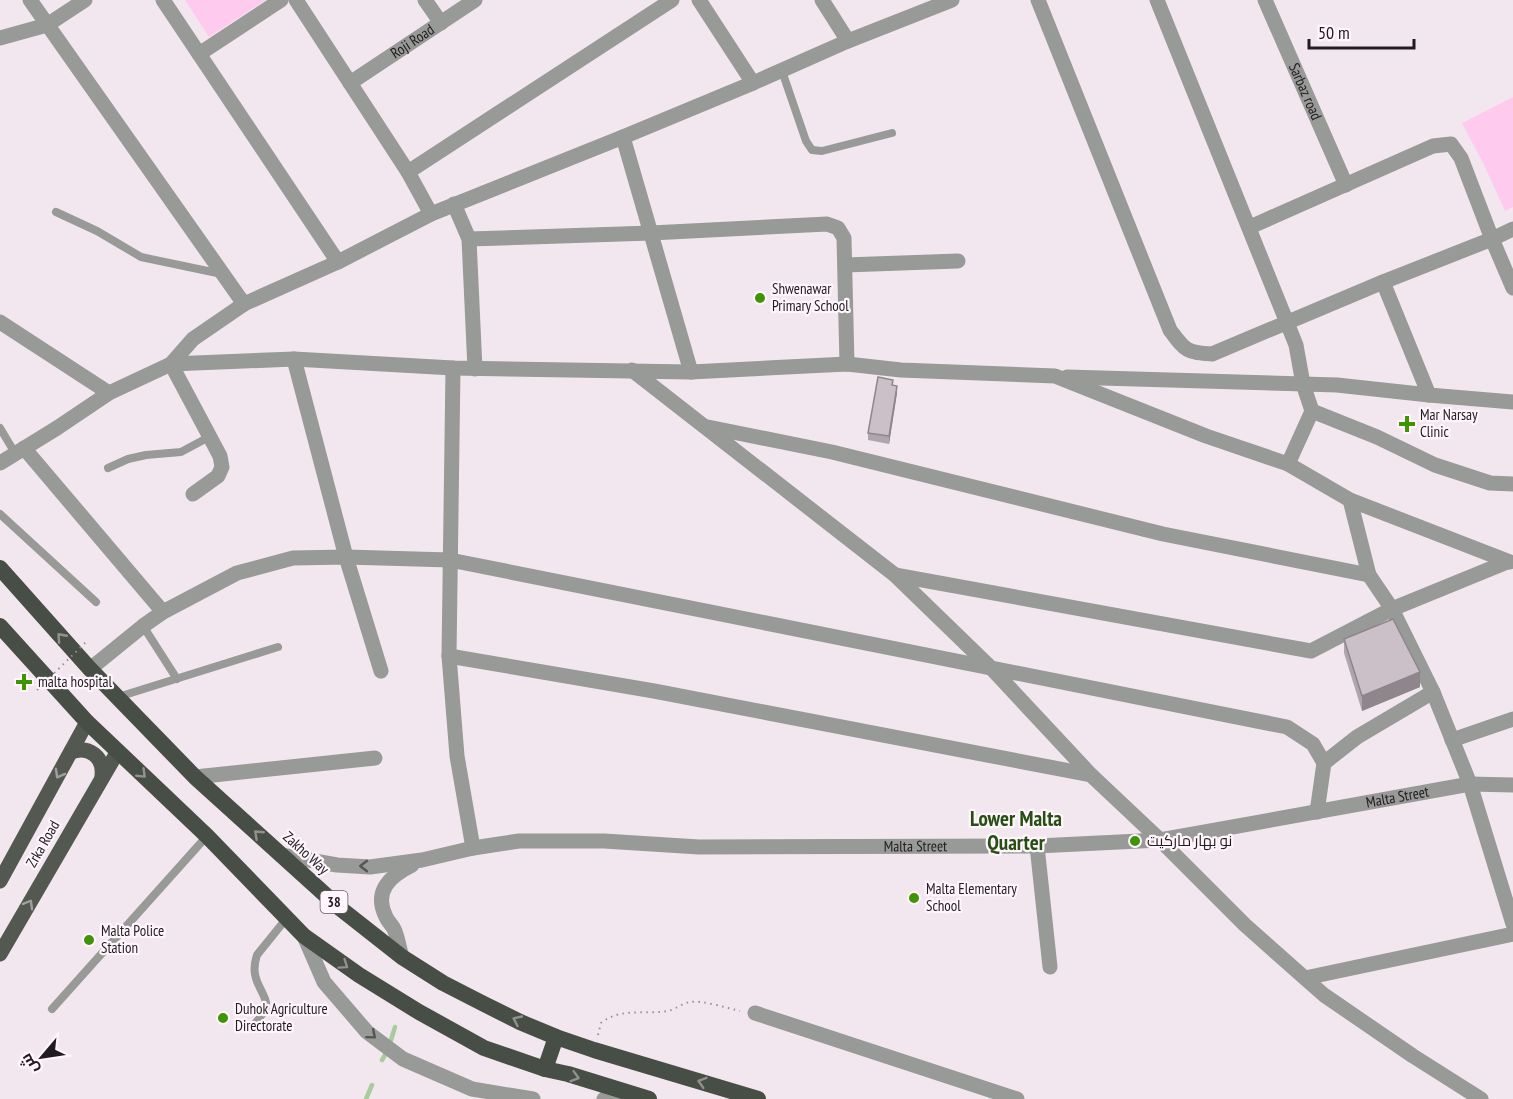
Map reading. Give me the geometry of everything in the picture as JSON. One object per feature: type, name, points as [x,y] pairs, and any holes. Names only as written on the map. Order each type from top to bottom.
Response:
[{"type":"highway","name":"Zakho Way","points":[[0,568],[90,669],[195,777],[341,909],[402,957],[443,983],[520,1022],[556,1037],[758,1099]]},
{"type":"highway","points":[[1,629],[87,722],[207,836],[304,936],[359,975],[484,1048],[545,1069],[642,1097]]},
{"type":"highway","points":[[545,1069],[556,1037]]},
{"type":"main road","name":"Zrka Road","points":[[0,881],[87,722]]},
{"type":"main road","points":[[71,752],[85,750],[92,752],[97,756],[103,769],[102,776]]},
{"type":"main road","name":"Zrka Road","points":[[0,954],[118,751]]},
{"type":"street","points":[[30,0],[244,304]]},
{"type":"street","points":[[0,38],[47,25],[85,0]]},
{"type":"street","points":[[163,0],[338,262]]},
{"type":"street","points":[[199,54],[281,0]]},
{"type":"street","points":[[296,0],[408,172],[431,214]]},
{"type":"street","points":[[425,0],[441,22]]},
{"type":"street","name":"Roji Road","points":[[350,83],[475,0]]},
{"type":"street","points":[[408,172],[672,0]]},
{"type":"street","points":[[699,0],[753,83]]},
{"type":"street","points":[[822,0],[848,41]]},
{"type":"street","points":[[171,364],[193,339],[244,304],[338,262],[431,214],[952,0]]},
{"type":"street","points":[[1038,0],[1170,330],[1182,346],[1195,353],[1212,354],[1513,229]]},
{"type":"street","points":[[1157,0],[1296,345],[1312,411],[1288,464]]},
{"type":"street","name":"Sarbaz road","points":[[1265,0],[1346,184]]},
{"type":"street","points":[[623,137],[691,372]]},
{"type":"street","points":[[1250,227],[1433,146],[1451,144],[1461,158],[1513,288]]},
{"type":"street","points":[[454,204],[469,239],[475,369]]},
{"type":"street","points":[[469,239],[827,224],[838,228],[844,238],[847,364]]},
{"type":"street","points":[[845,265],[958,261]]},
{"type":"street","points":[[1383,282],[1429,395]]},
{"type":"street","points":[[0,322],[109,393]]},
{"type":"street","points":[[0,463],[109,393],[171,364],[294,359],[453,369],[691,372],[847,364],[902,370],[1337,385],[1513,402]]},
{"type":"street","points":[[294,359],[346,557],[381,671]]},
{"type":"street","points":[[171,364],[220,456],[222,467],[218,476],[193,494]]},
{"type":"street","points":[[453,369],[449,656],[457,756],[473,848]]},
{"type":"street","points":[[632,370],[895,575],[992,669],[1091,775],[1245,925],[1305,978],[1333,1001],[1481,1099]]},
{"type":"street","points":[[1056,376],[1206,436],[1288,464],[1350,500],[1510,562]]},
{"type":"street","points":[[1312,411],[1377,437],[1435,465],[1490,483],[1513,484]]},
{"type":"street","points":[[704,426],[832,452],[1163,534],[1369,575]]},
{"type":"street","points":[[19,451],[163,612]]},
{"type":"street","points":[[1350,500],[1369,575],[1392,609],[1433,692],[1470,784],[1513,924]]},
{"type":"street","points":[[90,669],[142,626],[163,612],[237,573],[293,558],[450,560],[1287,727],[1313,744],[1324,763],[1317,812]]},
{"type":"street","points":[[895,575],[1311,651],[1392,609],[1510,562]]},
{"type":"street","points":[[449,656],[654,691],[1091,775]]},
{"type":"street","points":[[1324,763],[1357,736],[1433,692]]},
{"type":"street","points":[[1452,741],[1513,719]]},
{"type":"street","points":[[195,777],[375,758]]},
{"type":"street","name":"Malta Street","points":[[281,855],[337,865],[370,867],[422,860],[473,848],[519,841],[604,841],[699,848],[1037,846],[1160,840],[1470,784],[1513,784]]},
{"type":"street","points":[[1037,846],[1050,967]]},
{"type":"street","name":"Malta Street","points":[[402,957],[395,930],[386,918],[382,906],[383,890],[395,874],[422,860]]},
{"type":"street","points":[[1305,978],[1513,934]]},
{"type":"street","points":[[304,936],[324,982],[367,1032],[403,1059],[472,1089],[533,1099]]},
{"type":"street","points":[[755,1013],[1017,1099]]},
{"type":"street","points":[[604,1099],[642,1097]]},
{"type":"lane","points":[[782,71],[806,141],[813,150],[822,151],[892,133]]},
{"type":"lane","points":[[56,212],[97,231],[141,257],[223,274]]},
{"type":"lane","points":[[0,428],[19,451]]},
{"type":"lane","points":[[108,468],[137,457],[181,452],[209,436]]},
{"type":"lane","points":[[0,514],[96,602]]},
{"type":"lane","points":[[142,626],[177,679]]},
{"type":"lane","points":[[118,697],[278,647]]},
{"type":"lane","points":[[52,1009],[207,836]]},
{"type":"lane","points":[[253,1026],[265,1011],[266,1005],[254,974],[255,962],[257,956],[286,919]]},
{"type":"path","points":[[37,690],[87,641]]},
{"type":"path","points":[[594,1050],[601,1023],[613,1016],[628,1012],[667,1011],[689,1002],[706,1003],[755,1013]]},
{"type":"shaded area","points":[[185,0],[266,0],[209,37]]},
{"type":"shaded area","points":[[1513,97],[1513,207],[1505,211],[1462,123]]},
{"type":"building","points":[[878,377],[893,380],[892,385],[897,386],[889,436],[868,433]]},
{"type":"building","points":[[1393,619],[1420,672],[1362,696],[1344,639]]},
{"type":"waterway","points":[[391,1040],[395,1027]]},
{"type":"waterway","points":[[382,1060],[385,1055]]},
{"type":"waterway","points":[[366,1099],[372,1085]]},
{"type":"place","name":"Shwenawar Primary School","points":[[760,298]]},
{"type":"place","name":"Mar Narsay Clinic","points":[[1407,424]]},
{"type":"place","name":"malta hospital","points":[[24,682]]},
{"type":"place","name":"نو بهار ماركيت","points":[[1135,841]]},
{"type":"place","name":"Malta Elementary School","points":[[914,898]]},
{"type":"place","name":"Malta Police Station","points":[[89,940]]},
{"type":"place","name":"Duhok Agriculture Directorate","points":[[223,1018]]},
{"type":"district","name":"Lower Malta Quarter","points":[[1016,831]]}]
